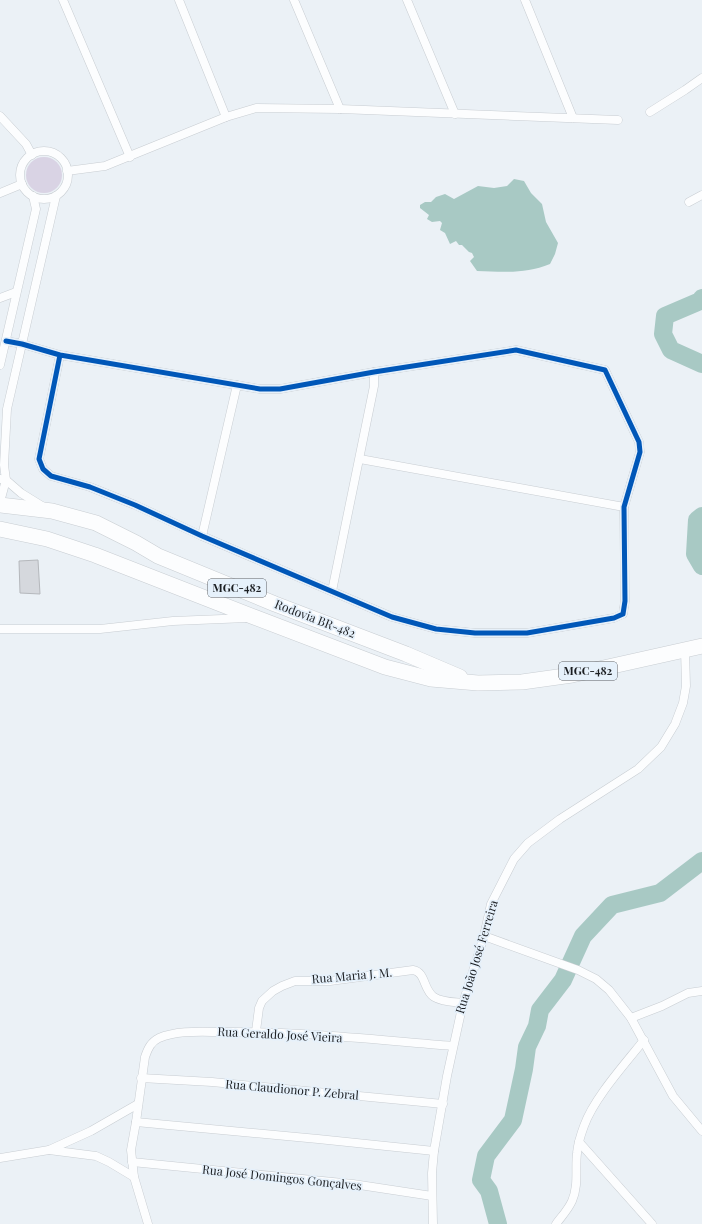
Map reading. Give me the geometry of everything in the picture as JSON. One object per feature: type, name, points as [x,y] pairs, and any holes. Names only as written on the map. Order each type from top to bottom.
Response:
[{"type":"highway","name":"Rodovia BR-482","points":[[0,505],[52,511],[96,523],[158,556],[276,604],[406,654],[472,682]]},
{"type":"highway","name":"Rodovia BR-482","points":[[0,529],[47,539],[95,555],[254,618],[385,667],[431,679],[472,682],[522,682],[572,675],[702,646]]},
{"type":"street","points":[[63,0],[130,157]]},
{"type":"street","points":[[179,0],[226,116]]},
{"type":"street","points":[[294,0],[340,109]]},
{"type":"street","points":[[408,0],[455,114]]},
{"type":"street","points":[[525,0],[573,118]]},
{"type":"street","points":[[650,112],[702,78]]},
{"type":"street","points":[[67,171],[105,166],[130,157],[226,116],[256,108],[340,109],[618,120]]},
{"type":"street","points":[[0,116],[26,144],[32,155]]},
{"type":"street","points":[[42,152],[53,153],[62,160],[67,171],[67,182],[64,188],[56,196],[44,199],[33,196],[24,189],[20,178],[21,168],[27,158],[42,152]]},
{"type":"street","points":[[0,193],[22,184]]},
{"type":"street","points":[[689,202],[702,195]]},
{"type":"street","points":[[0,365],[36,208],[33,196]]},
{"type":"street","points":[[0,502],[4,459],[3,408],[22,344],[56,196]]},
{"type":"street","points":[[0,298],[16,292]]},
{"type":"street","points":[[6,341],[60,355],[260,389],[280,389],[374,372],[516,350],[605,370],[639,442],[640,452],[624,507],[625,601],[623,614],[614,618],[527,633],[475,633],[436,629],[392,618],[202,536],[135,505],[90,487],[51,476],[43,469],[40,459],[60,355]]},
{"type":"street","points":[[332,591],[360,460],[374,386],[374,372]]},
{"type":"street","points":[[202,536],[237,385]]},
{"type":"street","points":[[360,460],[624,507]]},
{"type":"street","points":[[3,479],[28,498],[52,511]]},
{"type":"street","points":[[0,629],[100,629],[173,621],[254,618]]},
{"type":"street","name":"Rua João José Ferreira","points":[[433,1224],[432,1173],[434,1151],[453,1046],[463,1003],[484,936],[491,904],[514,859],[528,843],[560,819],[638,769],[661,747],[674,724],[683,703],[686,686],[685,650]]},
{"type":"street","points":[[484,936],[578,970],[596,979],[609,990],[631,1018],[673,1096],[702,1131]]},
{"type":"street","name":"Rua Maria J. M.","points":[[256,1031],[259,1008],[266,996],[282,986],[296,981],[330,981],[412,970],[418,971],[421,974],[428,991],[433,996],[441,1000],[463,1003]]},
{"type":"street","points":[[631,1018],[662,1006],[688,993],[702,991]]},
{"type":"street","name":"Rua Geraldo José Vieira","points":[[148,1224],[134,1177],[131,1150],[141,1078],[148,1048],[152,1043],[160,1038],[194,1032],[256,1031],[453,1046]]},
{"type":"street","points":[[556,1224],[571,1202],[574,1194],[577,1153],[584,1124],[594,1105],[644,1040]]},
{"type":"street","name":"Rua Claudionor P. Zebral","points":[[141,1078],[212,1082],[443,1104]]},
{"type":"street","points":[[0,1158],[49,1150],[98,1128],[138,1104]]},
{"type":"street","points":[[136,1122],[434,1151]]},
{"type":"street","points":[[579,1142],[652,1224]]},
{"type":"street","points":[[49,1150],[96,1156],[134,1177]]},
{"type":"street","name":"Rua José Domingos Gonçalves","points":[[132,1162],[353,1184],[432,1196]]},
{"type":"shaded area","points":[[44,157],[57,162],[62,175],[57,188],[44,193],[31,188],[26,175],[31,162]]},
{"type":"shaded area","points":[[514,179],[524,181],[531,193],[542,204],[546,222],[558,243],[555,254],[550,264],[523,271],[477,271],[470,261],[474,257],[472,253],[462,245],[459,245],[456,241],[450,244],[445,233],[440,230],[442,223],[440,221],[432,222],[427,219],[429,215],[420,208],[420,205],[425,202],[431,202],[436,197],[445,194],[454,199],[478,186],[494,188],[507,186]]},
{"type":"building","points":[[38,560],[40,594],[20,593],[19,561]]},
{"type":"waterway","points":[[702,298],[700,301],[665,316],[663,334],[671,350],[702,364]]},
{"type":"waterway","points":[[702,516],[697,520],[695,554],[702,566]]},
{"type":"waterway","points":[[498,1224],[489,1191],[481,1180],[486,1156],[513,1120],[527,1047],[537,1026],[540,1010],[563,980],[583,936],[612,905],[660,893],[702,861]]},
{"type":"cycle path","points":[[6,341],[60,355],[260,389],[280,389],[374,372],[516,350],[605,370],[639,442],[640,452],[624,507],[625,601],[623,614],[614,618],[527,633],[475,633],[436,629],[392,617],[202,536],[135,505],[90,487],[51,476],[43,469],[39,459],[60,355]]}]
